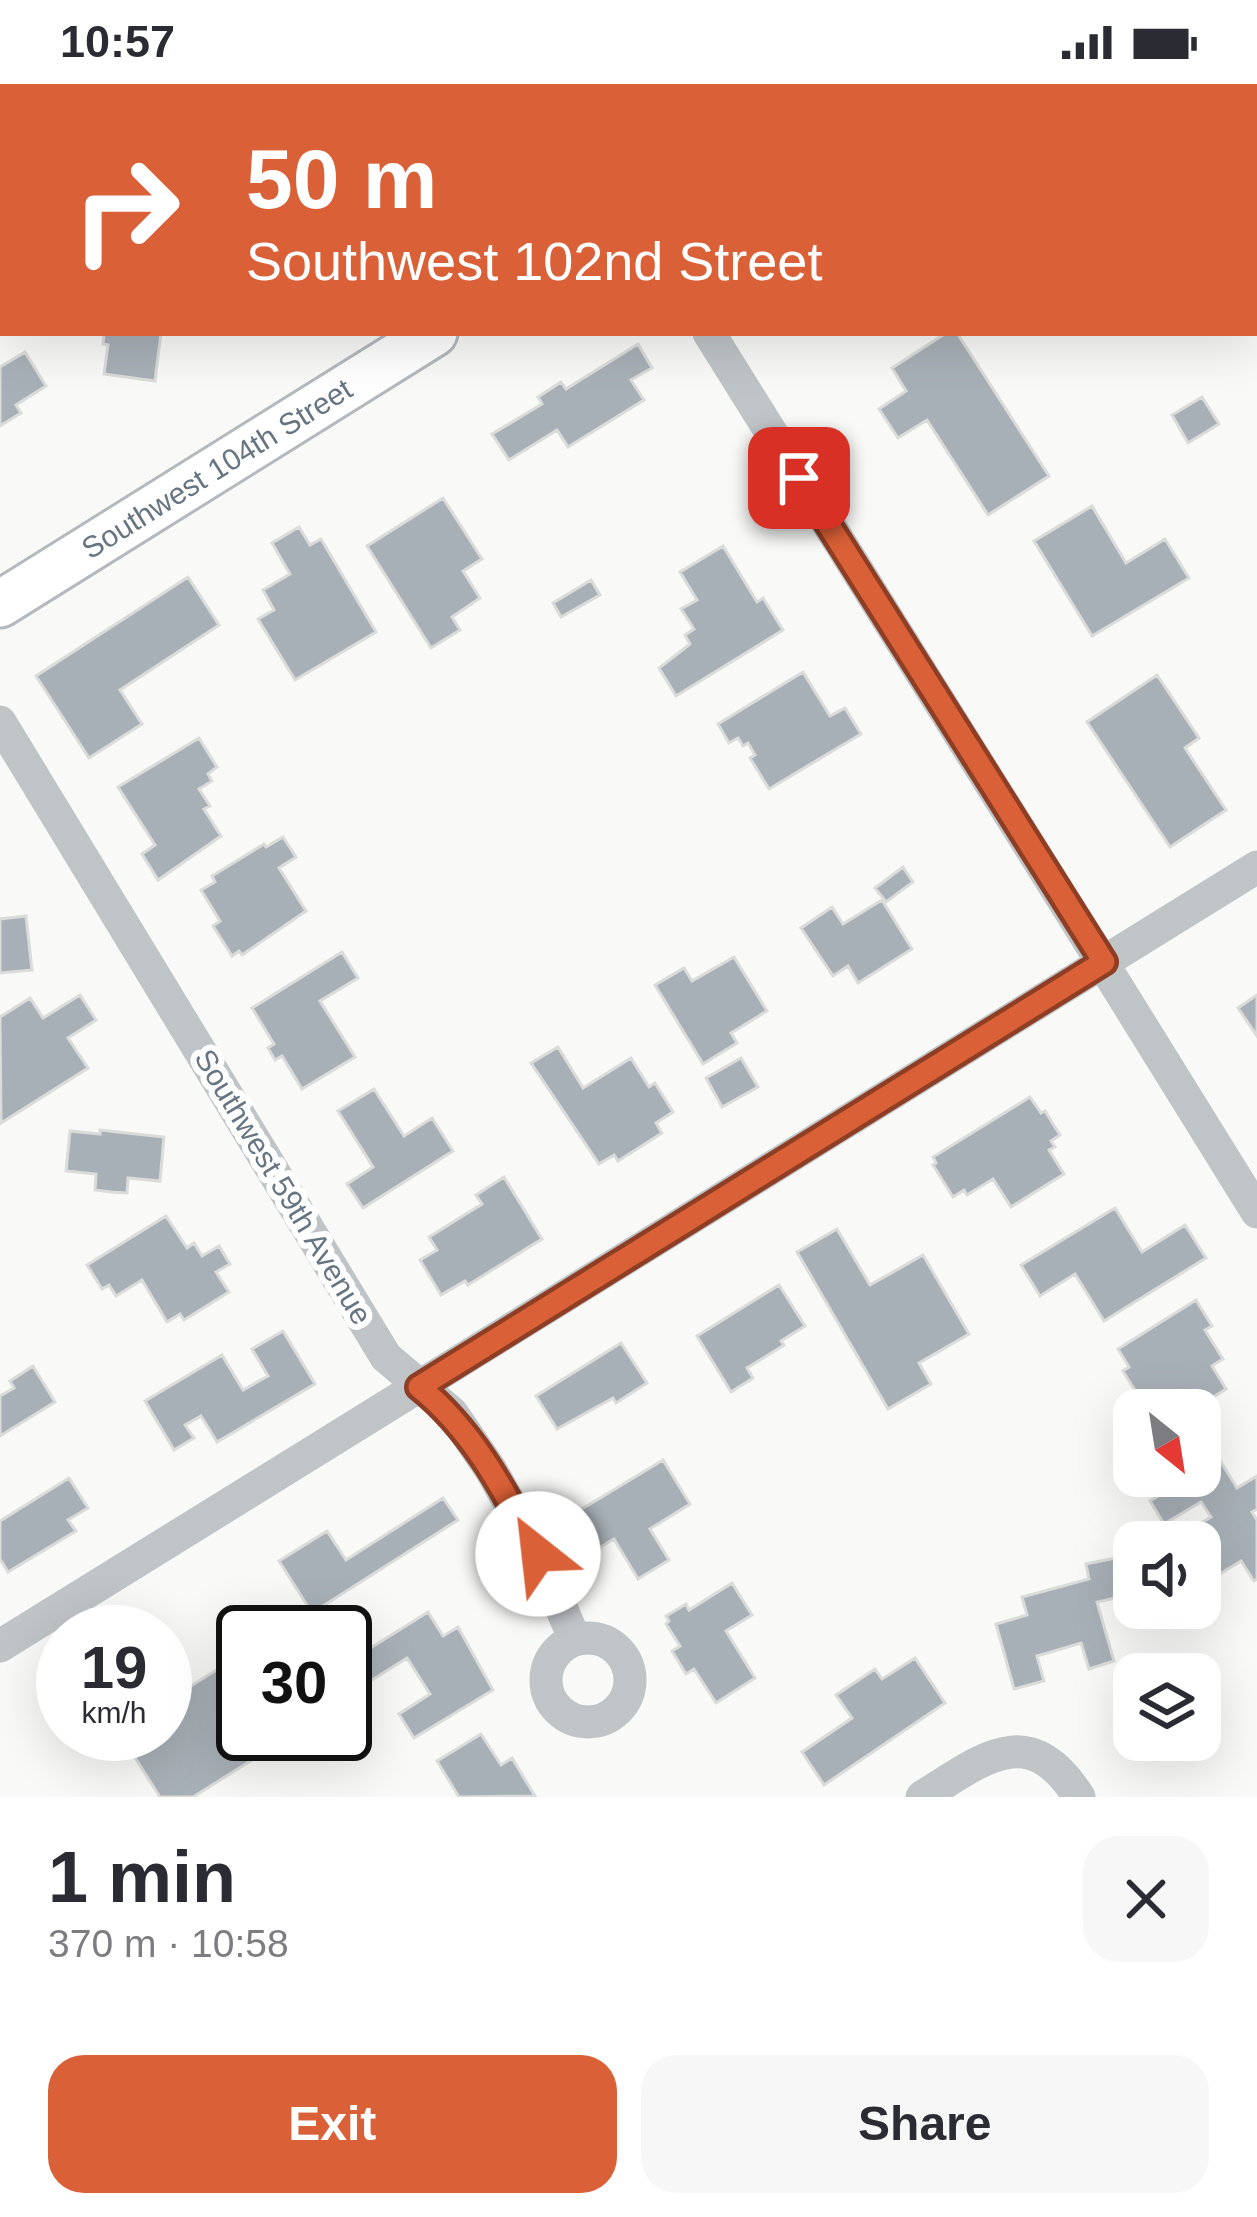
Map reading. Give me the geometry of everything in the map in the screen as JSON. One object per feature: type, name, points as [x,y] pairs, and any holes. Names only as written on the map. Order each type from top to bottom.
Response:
[{"type":"street","name":"Southwest 104th Street","points":[[0,604],[429,336]]},
{"type":"street","points":[[711,336],[1257,1212]]},
{"type":"street","name":"Southwest 59th Avenue","points":[[0,722],[386,1357],[452,1413],[491,1470],[538,1554],[575,1640]]},
{"type":"street","points":[[0,1646],[1257,867]]},
{"type":"street","points":[[922,1797],[985,1759],[1030,1751],[1054,1764],[1078,1797]]},
{"type":"building","points":[[104,336],[161,336],[155,381],[104,374],[108,345],[103,344]]},
{"type":"building","points":[[941,336],[959,336],[1049,476],[988,515],[927,420],[898,438],[879,409],[906,391],[892,368]]},
{"type":"building","points":[[638,344],[652,368],[631,380],[644,400],[568,447],[557,430],[509,460],[492,434],[542,404],[538,397],[561,382],[566,389]]},
{"type":"building","points":[[25,352],[46,386],[16,405],[21,413],[0,426],[0,367]]},
{"type":"building","points":[[1202,397],[1219,424],[1188,443],[1172,415]]},
{"type":"building","points":[[443,498],[482,559],[463,571],[480,598],[452,617],[460,630],[431,648],[367,546]]},
{"type":"building","points":[[1092,506],[1126,563],[1165,539],[1189,578],[1092,636],[1034,541]]},
{"type":"building","points":[[299,527],[310,545],[321,539],[376,632],[295,680],[258,619],[274,610],[263,590],[290,574],[272,543]]},
{"type":"building","points":[[723,546],[757,602],[763,598],[783,630],[676,696],[659,668],[690,644],[685,635],[694,629],[681,609],[697,600],[680,572]]},
{"type":"building","points":[[188,577],[219,625],[120,690],[142,724],[89,758],[36,676]]},
{"type":"building","points":[[591,580],[600,595],[561,617],[553,603]]},
{"type":"building","points":[[803,672],[830,716],[845,708],[861,734],[769,789],[750,758],[755,755],[748,743],[743,746],[738,738],[729,743],[718,724]]},
{"type":"building","points":[[1157,675],[1199,738],[1185,748],[1226,810],[1170,847],[1087,722]]},
{"type":"building","points":[[199,738],[217,767],[208,774],[212,781],[199,789],[210,806],[204,809],[221,836],[158,880],[142,854],[155,845],[118,787]]},
{"type":"building","points":[[283,837],[296,857],[279,868],[306,911],[242,955],[239,951],[232,956],[213,926],[220,921],[201,890],[215,882],[212,876]]},
{"type":"building","points":[[903,867],[913,882],[886,902],[875,888]]},
{"type":"building","points":[[882,900],[912,949],[858,983],[848,966],[833,976],[801,928],[832,907],[843,924]]},
{"type":"building","points":[[26,916],[32,970],[0,973],[0,919]]},
{"type":"building","points":[[342,952],[358,978],[320,1001],[355,1057],[302,1089],[282,1056],[275,1060],[268,1048],[274,1044],[252,1008]]},
{"type":"building","points":[[734,957],[767,1011],[731,1033],[737,1043],[703,1064],[655,985],[684,968],[692,981]]},
{"type":"building","points":[[80,995],[96,1020],[68,1038],[88,1068],[1,1123],[0,1017],[30,998],[43,1018]]},
{"type":"building","points":[[1257,995],[1257,1036],[1238,1008]]},
{"type":"building","points":[[558,1047],[583,1088],[631,1058],[673,1112],[656,1123],[662,1133],[618,1161],[614,1155],[599,1164],[531,1063]]},
{"type":"building","points":[[741,1058],[758,1087],[722,1107],[706,1078]]},
{"type":"building","points":[[374,1089],[404,1136],[432,1118],[453,1151],[363,1208],[347,1184],[373,1167],[338,1111]]},
{"type":"building","points":[[1030,1097],[1060,1135],[1051,1141],[1055,1147],[1049,1150],[1064,1174],[1011,1207],[993,1179],[967,1195],[964,1190],[953,1197],[933,1157]]},
{"type":"building","points":[[100,1130],[164,1137],[160,1181],[128,1178],[127,1193],[111,1192],[95,1190],[96,1174],[66,1171],[70,1131],[100,1134]]},
{"type":"building","points":[[504,1177],[542,1239],[468,1285],[465,1281],[441,1295],[420,1260],[437,1250],[429,1237],[482,1204],[476,1195]]},
{"type":"building","points":[[1115,1208],[1142,1252],[1185,1225],[1206,1258],[1104,1321],[1075,1274],[1040,1296],[1021,1265]]},
{"type":"building","points":[[166,1216],[187,1248],[194,1243],[202,1256],[219,1246],[230,1264],[216,1272],[229,1292],[184,1320],[180,1314],[167,1322],[142,1280],[116,1296],[109,1285],[102,1289],[87,1265]]},
{"type":"building","points":[[837,1229],[870,1285],[923,1255],[969,1334],[919,1363],[931,1384],[888,1409],[797,1252]]},
{"type":"building","points":[[779,1285],[805,1326],[747,1368],[753,1378],[731,1392],[697,1336]]},
{"type":"building","points":[[1196,1300],[1212,1326],[1205,1330],[1223,1359],[1212,1366],[1226,1389],[1134,1389],[1118,1349]]},
{"type":"building","points":[[283,1331],[315,1384],[217,1442],[201,1416],[185,1425],[194,1438],[174,1450],[145,1401],[222,1355],[243,1390],[268,1376],[252,1349]]},
{"type":"building","points":[[621,1343],[647,1383],[616,1403],[613,1398],[557,1429],[536,1396]]},
{"type":"building","points":[[33,1366],[55,1402],[0,1436],[0,1396],[14,1388],[10,1381]]},
{"type":"building","points":[[663,1460],[690,1504],[650,1529],[669,1560],[638,1579],[614,1539],[594,1551],[572,1515]]},
{"type":"building","points":[[1221,1462],[1237,1488],[1257,1476],[1257,1509],[1252,1512],[1257,1520],[1257,1579],[1241,1561],[1221,1573],[1221,1521],[1204,1521],[1211,1517],[1201,1502],[1162,1521],[1150,1501],[1157,1497],[1221,1497]]},
{"type":"building","points":[[69,1478],[88,1508],[68,1520],[76,1531],[8,1572],[0,1559],[0,1521]]},
{"type":"building","points":[[443,1498],[458,1520],[325,1605],[307,1605],[279,1561],[327,1531],[346,1560]]},
{"type":"building","points":[[1113,1558],[1113,1598],[1097,1602],[1113,1661],[1089,1669],[1081,1643],[1037,1656],[1044,1681],[1014,1689],[996,1624],[1027,1615],[1022,1597],[1089,1579],[1086,1564]]},
{"type":"building","points":[[732,1583],[752,1615],[726,1631],[755,1678],[716,1703],[694,1669],[686,1674],[672,1651],[680,1646],[666,1616],[686,1604],[689,1610]]},
{"type":"building","points":[[428,1612],[443,1636],[458,1627],[493,1690],[414,1738],[399,1714],[430,1694],[407,1658],[372,1680],[372,1647]]},
{"type":"building","points":[[915,1658],[945,1703],[824,1785],[802,1752],[852,1718],[836,1695],[875,1669],[882,1679]]},
{"type":"building","points":[[216,1670],[216,1761],[250,1761],[193,1797],[160,1797],[137,1761],[192,1761],[192,1685]]},
{"type":"building","points":[[481,1734],[501,1765],[512,1758],[535,1796],[459,1797],[437,1761]]},
{"type":"route","points":[[538,1554],[491,1470],[452,1413],[419,1387],[1104,962],[799,478]]}]
